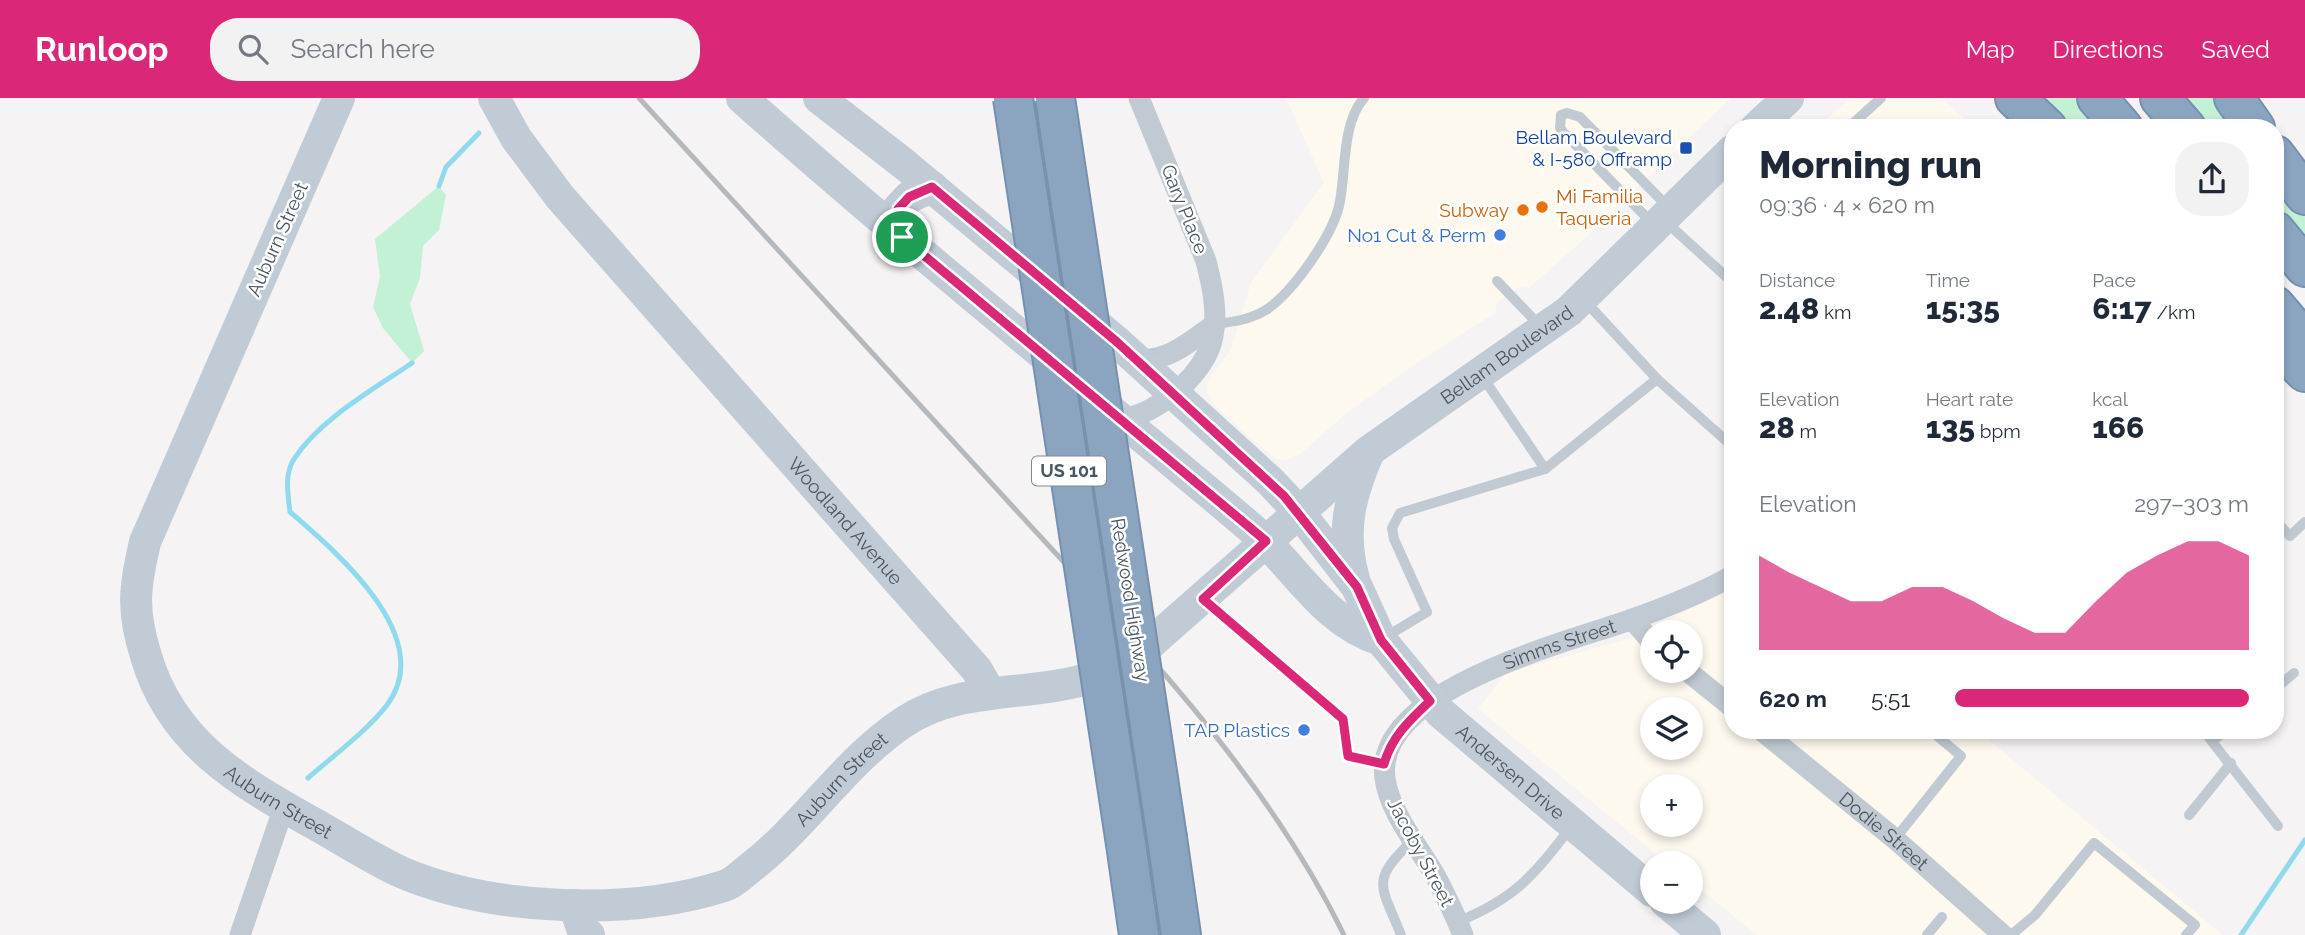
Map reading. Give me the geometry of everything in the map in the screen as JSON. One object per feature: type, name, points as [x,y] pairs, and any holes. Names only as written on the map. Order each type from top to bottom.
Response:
[{"type":"highway","name":"US 101","points":[[1013,98],[1139,935]]},
{"type":"highway","name":"Redwood Highway","points":[[1055,98],[1181,935]]},
{"type":"highway","points":[[2015,98],[2037,119]]},
{"type":"highway","points":[[2097,98],[2115,119]]},
{"type":"highway","points":[[2160,98],[2178,119]]},
{"type":"highway","points":[[2234,98],[2249,119]]},
{"type":"highway","points":[[2284,167],[2305,195]]},
{"type":"highway","points":[[2284,242],[2305,267]]},
{"type":"highway","points":[[2284,316],[2305,341]]},
{"type":"highway","points":[[2284,350],[2305,372]]},
{"type":"street","name":"Auburn Street","points":[[340,98],[145,542],[136,588],[139,635],[154,683],[181,729],[221,767],[284,807],[402,872],[479,897],[574,905],[668,899],[728,885],[770,853],[840,779],[905,721],[944,704],[990,693]]},
{"type":"street","name":"Woodland Avenue","points":[[494,98],[516,138],[560,197],[977,670],[990,693]]},
{"type":"street","name":"Andersen Drive","points":[[742,98],[902,237],[1266,541],[1335,617],[1360,634],[1381,640]]},
{"type":"street","name":"Andersen Drive","points":[[820,98],[932,187],[1136,359],[1271,482],[1298,511],[1357,587],[1381,640],[1430,701],[1454,726],[1640,881]]},
{"type":"street","name":"Gary Place","points":[[1121,419],[1143,415],[1174,394],[1210,348],[1215,324],[1212,283],[1206,261],[1139,98]]},
{"type":"street","points":[[1766,119],[1788,98]]},
{"type":"street","name":"Bellam Boulevard","points":[[1266,541],[1369,451],[1417,415],[1544,331],[1583,299],[1724,159]]},
{"type":"street","points":[[902,237],[898,227],[898,209],[909,197],[932,187]]},
{"type":"street","points":[[1136,359],[1166,356],[1215,324]]},
{"type":"street","points":[[1357,587],[1346,545],[1346,519],[1354,487],[1369,451]]},
{"type":"street","points":[[990,693],[1093,678],[1136,656],[1266,541]]},
{"type":"street","name":"Simms Street","points":[[1430,701],[1486,670],[1632,620],[1724,580]]},
{"type":"street","points":[[1632,620],[1640,629]]},
{"type":"street","points":[[947,636],[993,664],[1074,682]]},
{"type":"street","points":[[1702,683],[1724,701]]},
{"type":"street","points":[[1384,764],[1388,750],[1401,729],[1430,701]]},
{"type":"street","name":"Dodie Street","points":[[1780,739],[2003,935]]},
{"type":"street","name":"Jacoby Street","points":[[1384,764],[1385,779],[1392,802],[1460,928]]},
{"type":"street","points":[[240,935],[284,807]]},
{"type":"street","points":[[574,905],[583,931],[589,935]]},
{"type":"street","points":[[1680,914],[1705,935]]},
{"type":"lane","points":[[1858,119],[1881,98]]},
{"type":"lane","points":[[1215,324],[1234,322],[1268,308],[1302,272],[1337,215],[1358,100]]},
{"type":"lane","points":[[1664,220],[1580,117],[1567,113],[1561,115],[1560,128],[1564,133],[1724,275]]},
{"type":"lane","points":[[1497,281],[1544,331]]},
{"type":"lane","points":[[1583,299],[1657,379],[1724,439]]},
{"type":"lane","points":[[1481,374],[1545,469]]},
{"type":"lane","points":[[1381,640],[1427,611],[1394,539],[1392,528],[1400,513],[1545,469],[1657,379]]},
{"type":"lane","points":[[2284,530],[2290,536],[2305,522]]},
{"type":"lane","points":[[1203,599],[1343,719],[1348,756],[1384,764]]},
{"type":"lane","points":[[2284,681],[2294,673]]},
{"type":"lane","points":[[1895,839],[1961,756],[1941,739]]},
{"type":"lane","points":[[2215,739],[2213,741],[2278,826]]},
{"type":"lane","points":[[2189,816],[2231,763]]},
{"type":"lane","points":[[1460,928],[1532,878],[1573,825]]},
{"type":"lane","points":[[1401,935],[1384,899],[1383,877],[1396,856],[1414,839]]},
{"type":"lane","points":[[2011,935],[2035,915],[2094,843],[2195,925],[2186,935]]},
{"type":"lane","points":[[1927,935],[1942,916]]},
{"type":"shaded area","points":[[1286,98],[1731,98],[1529,288],[1519,287],[1497,303],[1495,313],[1418,362],[1347,413],[1300,454],[1286,460],[1277,459],[1261,447],[1214,405],[1206,389],[1208,381],[1231,350],[1251,282],[1324,183]]},
{"type":"shaded area","points":[[1850,98],[1942,98],[1965,119],[1826,119]]},
{"type":"shaded area","points":[[1724,593],[1724,739],[1988,739],[2223,935],[1757,935],[1703,892],[1703,851],[1652,851],[1478,709],[1506,673],[1628,639],[1640,633],[1640,683],[1703,683],[1703,620],[1668,620]]},
{"type":"green space","points":[[2026,98],[2076,98],[2095,119],[2048,119]]},
{"type":"green space","points":[[2184,98],[2222,98],[2237,119],[2202,119]]},
{"type":"green space","points":[[2284,181],[2305,209],[2305,240],[2284,215]]},
{"type":"green space","points":[[439,186],[446,195],[439,230],[423,246],[420,278],[410,304],[424,351],[412,363],[383,328],[373,307],[380,277],[375,239]]},
{"type":"waterway","points":[[439,186],[446,167],[479,133]]},
{"type":"waterway","points":[[308,778],[360,734],[387,705],[399,679],[400,652],[391,624],[354,572],[290,512],[289,472],[294,459],[318,431],[348,406],[412,363]]},
{"type":"waterway","points":[[2241,935],[2305,840]]},
{"type":"railway","points":[[639,98],[1106,608],[1195,711],[1276,819],[1312,876],[1344,935]]},
{"type":"place","name":"Bellam Boulevard & I-580 Offramp","points":[[1686,148]]},
{"type":"place","name":"Mi Familia Taqueria","points":[[1542,207]]},
{"type":"place","name":"Subway","points":[[1523,210]]},
{"type":"place","name":"No1 Cut & Perm","points":[[1500,235]]},
{"type":"place","name":"TAP Plastics","points":[[1304,730]]},
{"type":"route","points":[[932,187],[1117,342],[1284,496],[1357,587],[1381,640],[1430,701],[1395,737],[1384,764],[1348,756],[1343,719],[1203,599],[1266,541],[902,237],[896,217],[898,209],[909,197],[932,187]]}]
